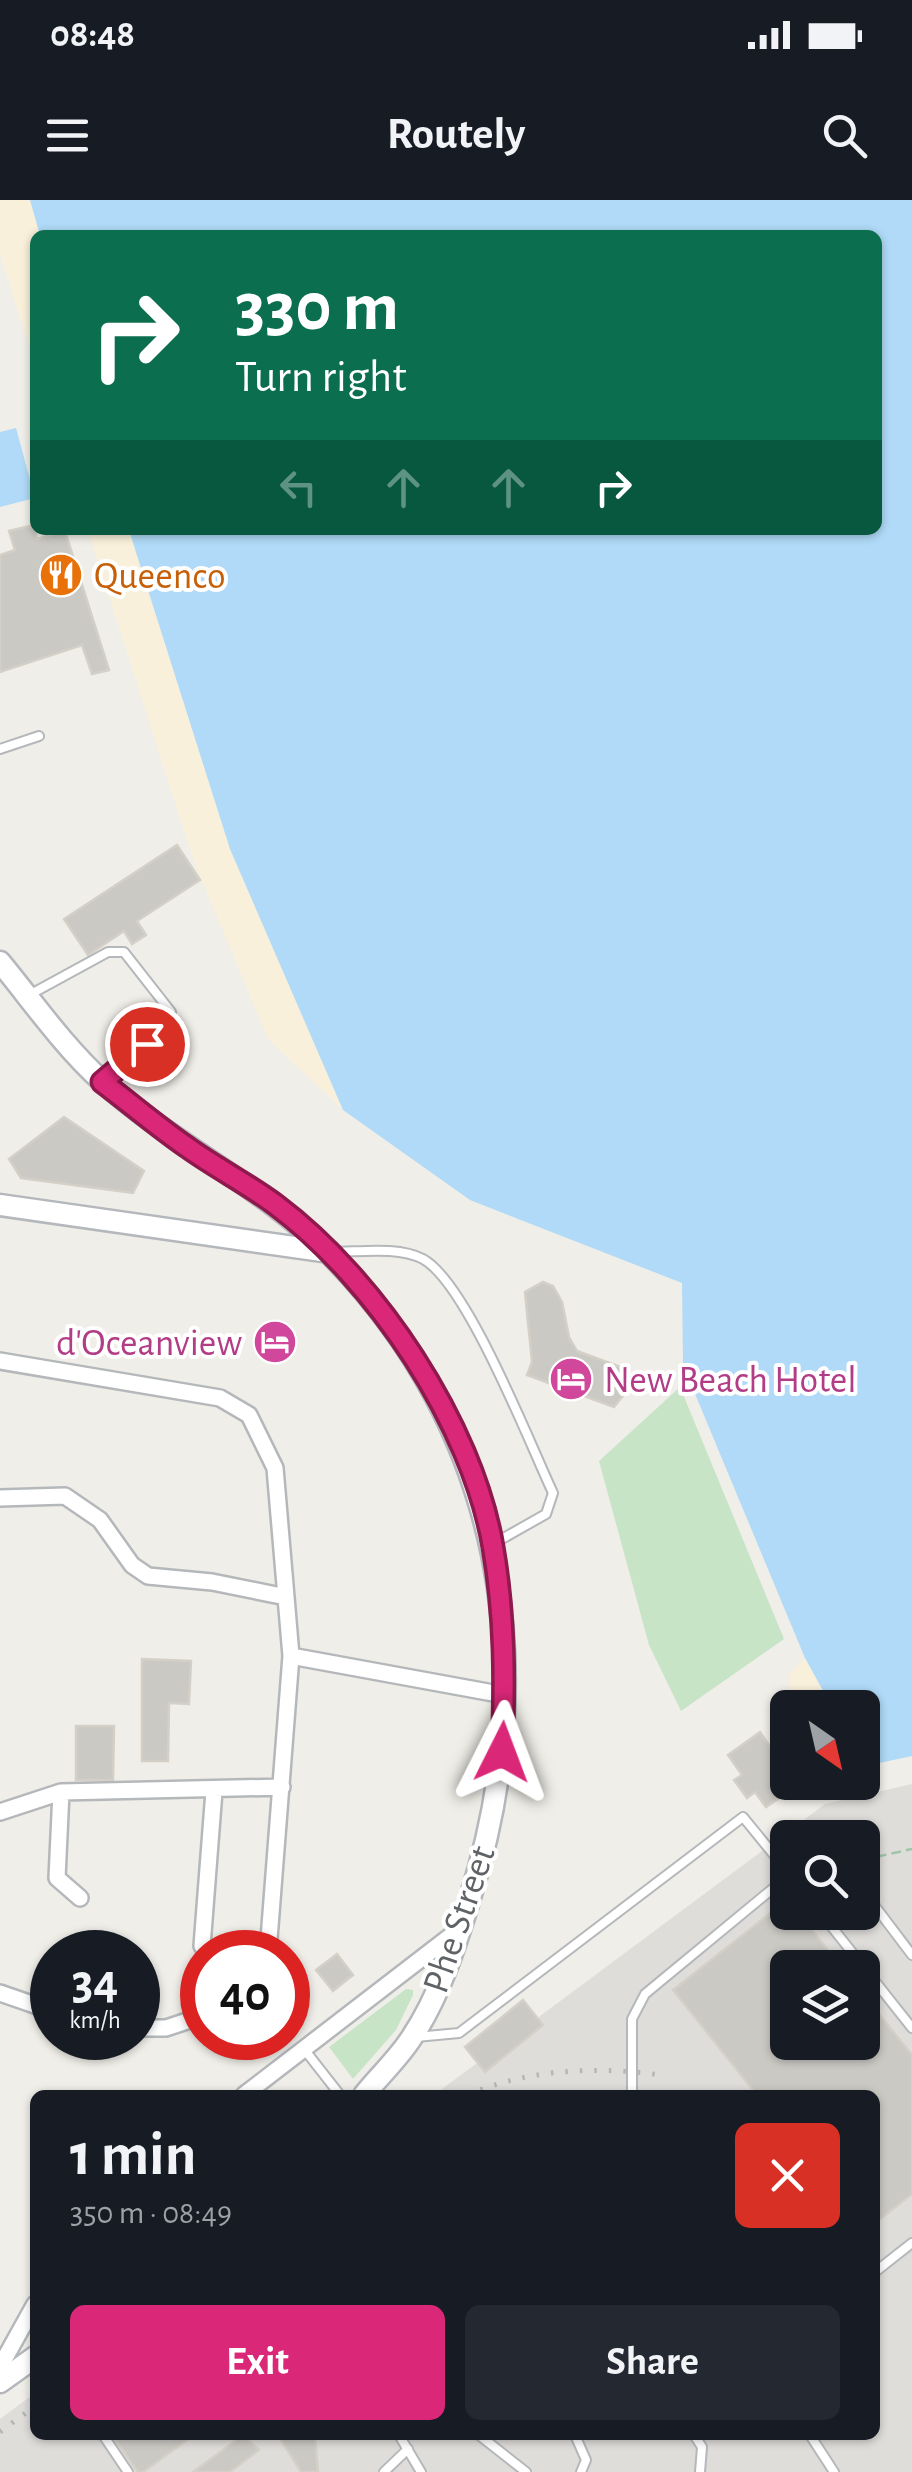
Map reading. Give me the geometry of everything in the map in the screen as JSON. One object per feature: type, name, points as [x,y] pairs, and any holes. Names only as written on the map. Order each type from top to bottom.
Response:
[{"type":"street","name":"Phe Street","points":[[0,962],[102,1082],[186,1146],[277,1206],[329,1252],[391,1323],[448,1420],[493,1544],[505,1636],[495,1806],[461,1928],[412,2037],[368,2090]]},
{"type":"street","points":[[0,1205],[329,1252]]},
{"type":"street","points":[[258,1240],[276,1228],[277,1206]]},
{"type":"street","points":[[0,1360],[220,1398],[250,1415],[275,1468],[291,1656],[270,1930]]},
{"type":"street","points":[[0,1498],[65,1496],[100,1520],[132,1564],[148,1576],[212,1582],[286,1597]]},
{"type":"street","points":[[291,1656],[504,1696]]},
{"type":"street","points":[[0,1812],[61,1792],[282,1788]]},
{"type":"street","points":[[203,1930],[214,1791]]},
{"type":"street","points":[[61,1792],[57,1878],[80,1898]]},
{"type":"street","points":[[310,2045],[461,1928]]},
{"type":"street","points":[[0,1993],[30,2003]]},
{"type":"street","points":[[251,2090],[291,2060]]},
{"type":"street","points":[[0,2367],[30,2313]]},
{"type":"street","points":[[0,2382],[30,2360]]},
{"type":"lane","points":[[0,748],[39,736]]},
{"type":"lane","points":[[27,996],[108,952],[124,952],[171,1012],[169,1024],[102,1082]]},
{"type":"lane","points":[[329,1252],[408,1252],[425,1260],[442,1274],[479,1338],[552,1493],[546,1514],[493,1544]]},
{"type":"lane","points":[[412,2037],[459,2033],[744,1817],[770,1851]]},
{"type":"lane","points":[[632,2090],[632,2019],[645,1994],[770,1889]]},
{"type":"lane","points":[[880,1913],[912,1955]]},
{"type":"lane","points":[[834,1930],[912,2028]]},
{"type":"lane","points":[[310,2058],[336,2090]]},
{"type":"lane","points":[[880,2268],[912,2242]]},
{"type":"lane","points":[[106,2440],[128,2472]]},
{"type":"lane","points":[[402,2440],[421,2472]]},
{"type":"lane","points":[[485,2440],[526,2472]]},
{"type":"lane","points":[[577,2440],[586,2460],[581,2472]]},
{"type":"lane","points":[[697,2440],[702,2447],[700,2472]]},
{"type":"lane","points":[[813,2440],[834,2472]]},
{"type":"lane","points":[[384,2472],[408,2450]]},
{"type":"path","points":[[880,1856],[912,1849]]},
{"type":"shaded area","points":[[912,1784],[912,2472],[0,2472],[0,2419],[30,2397],[30,2440],[880,2440],[880,2090],[441,2090],[770,1845],[770,1930],[880,1930],[880,1820],[804,1820],[825,1804],[880,1800],[880,1791]]},
{"type":"green space","points":[[680,1387],[784,1639],[681,1711],[649,1645],[599,1461]]},
{"type":"green space","points":[[406,1989],[413,1990],[413,1995],[396,2030],[353,2079],[329,2047]]},
{"type":"sand","points":[[0,200],[30,200],[39,230],[30,230],[30,348],[0,255]]},
{"type":"sand","points":[[90,535],[131,535],[230,849],[343,1110],[268,1039],[193,859]]},
{"type":"sand","points":[[805,1658],[823,1690],[790,1690],[790,1674]]},
{"type":"water","points":[[30,200],[912,200],[912,1756],[880,1763],[880,1690],[823,1690],[805,1658],[683,1365],[682,1283],[470,1200],[343,1110],[230,849],[131,535],[882,535],[882,230],[39,230]]},
{"type":"water","points":[[16,428],[30,480],[30,499],[0,507],[0,432]]},
{"type":"building","points":[[30,526],[30,535],[36,535],[37,539],[66,535],[109,670],[92,674],[82,645],[0,672],[0,555],[15,550],[9,531]]},
{"type":"building","points":[[177,845],[200,880],[137,921],[146,935],[132,944],[124,931],[88,955],[64,919]]},
{"type":"building","points":[[64,1117],[144,1171],[133,1193],[21,1178],[9,1159]]},
{"type":"building","points":[[543,1282],[553,1286],[562,1302],[569,1337],[577,1351],[623,1368],[626,1392],[614,1407],[527,1375],[532,1362],[525,1292]]},
{"type":"building","points":[[142,1659],[191,1661],[189,1704],[169,1703],[168,1761],[142,1761]]},
{"type":"building","points":[[76,1726],[114,1726],[113,1780],[76,1780]]},
{"type":"building","points":[[760,1732],[770,1746],[770,1800],[776,1800],[766,1807],[755,1792],[747,1798],[734,1780],[742,1775],[728,1755]]},
{"type":"building","points":[[770,1913],[770,1930],[812,1930],[828,1950],[770,1950],[770,2060],[880,2060],[880,2015],[912,2055],[912,2194],[880,2219],[880,2090],[753,2090],[673,1990]]},
{"type":"building","points":[[337,1954],[353,1975],[333,1991],[316,1970]]},
{"type":"building","points":[[523,2000],[543,2025],[485,2072],[465,2047]]},
{"type":"building","points":[[116,2440],[187,2440],[143,2472],[138,2472]]},
{"type":"building","points":[[236,2440],[248,2440],[259,2450],[230,2472],[193,2472]]},
{"type":"building","points":[[281,2440],[315,2440],[318,2472],[301,2472]]},
{"type":"railway","points":[[480,2090],[562,2072],[661,2075]]},
{"type":"railway","points":[[0,2432],[30,2410]]},
{"type":"place","name":"Queenco","points":[[61,575]]},
{"type":"place","name":"d'Oceanview","points":[[275,1342]]},
{"type":"place","name":"New Beach Hotel","points":[[571,1379]]},
{"type":"route","points":[[147,1044],[102,1082],[186,1146],[277,1206],[329,1252],[391,1323],[448,1420],[493,1544],[505,1636],[502,1752]]}]
